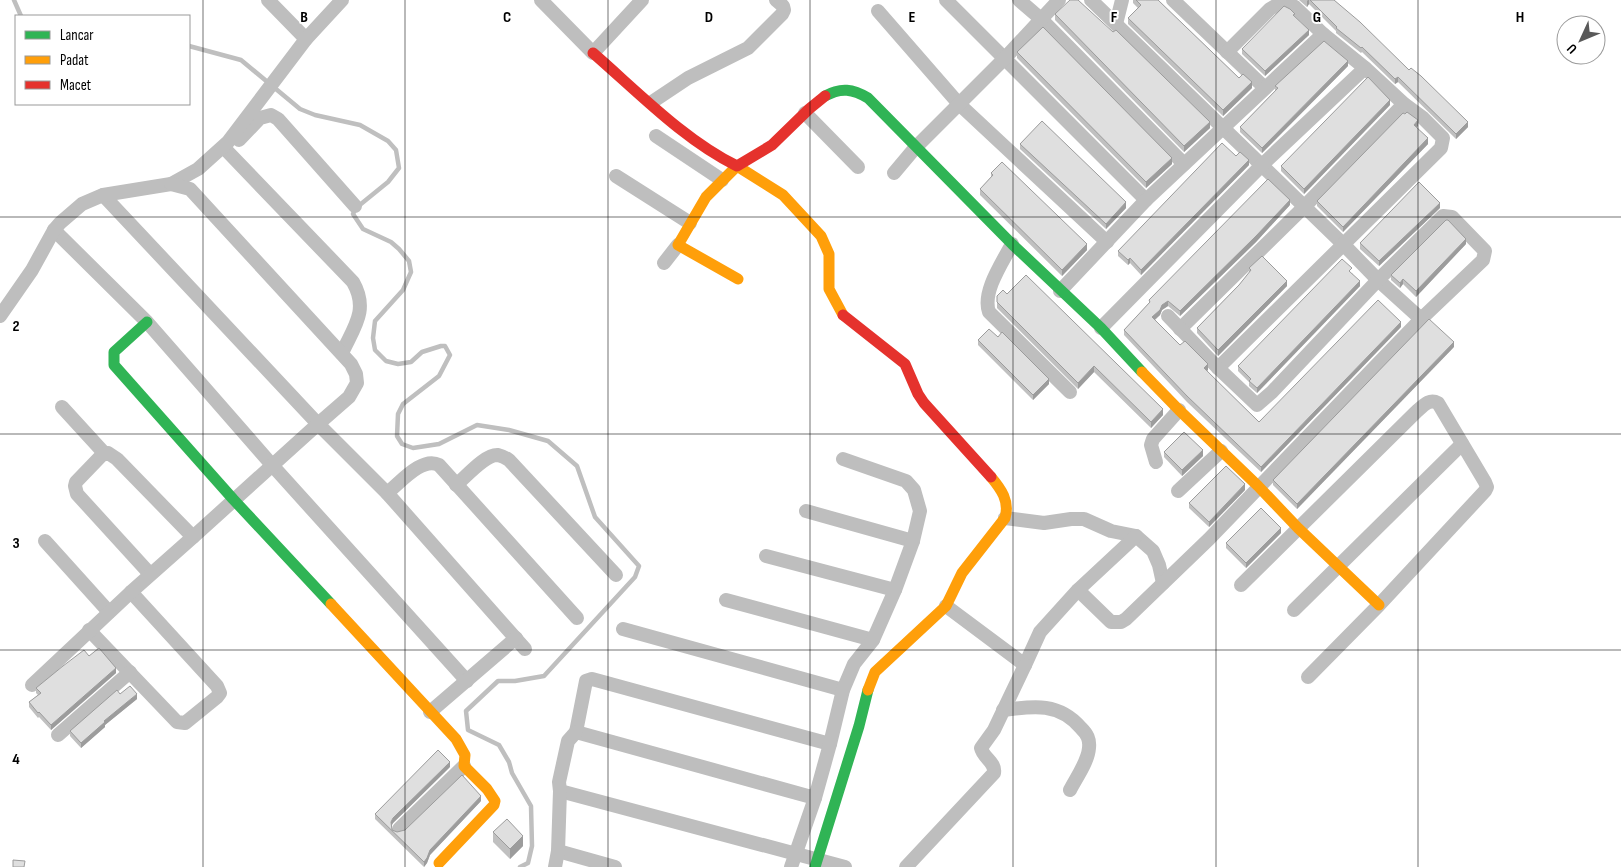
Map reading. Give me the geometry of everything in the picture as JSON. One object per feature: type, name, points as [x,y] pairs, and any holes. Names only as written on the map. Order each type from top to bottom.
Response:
[{"type":"street","points":[[268,0],[306,39]]},
{"type":"street","points":[[0,316],[32,270],[54,230],[74,210],[103,195],[171,184],[198,169],[228,142],[306,39],[342,0]]},
{"type":"street","points":[[541,0],[593,53],[695,140],[783,195],[820,236],[829,254],[829,289],[841,313],[858,324],[905,364],[924,403],[982,466],[999,487],[1006,500],[1006,518],[962,573],[946,606],[876,672],[866,694],[859,726],[816,864]]},
{"type":"street","points":[[593,53],[642,0]]},
{"type":"street","points":[[652,102],[688,78],[748,48],[782,14],[783,6],[776,0]]},
{"type":"street","points":[[946,0],[1146,200]]},
{"type":"street","points":[[1019,0],[1184,164]]},
{"type":"street","points":[[894,173],[915,148],[1005,58],[1059,0]]},
{"type":"street","points":[[1091,0],[1378,280],[1421,319]]},
{"type":"street","points":[[1116,24],[1122,0]]},
{"type":"street","points":[[1173,0],[1265,88]]},
{"type":"street","points":[[1218,368],[1440,148],[1443,138],[1423,118],[1404,104],[1365,68],[1323,34],[1295,7],[1284,1],[1270,9],[1228,52]]},
{"type":"street","points":[[878,11],[959,104],[1107,242]]},
{"type":"street","points":[[1060,291],[1146,200],[1323,34]]},
{"type":"street","points":[[1101,328],[1262,165],[1365,68]]},
{"type":"street","points":[[664,263],[678,245],[706,197],[737,166],[776,142],[825,96],[837,90],[847,89],[858,92],[868,98],[915,148],[1012,244],[1101,328],[1179,410],[1379,605]]},
{"type":"street","points":[[1180,329],[1304,208],[1404,104]]},
{"type":"street","points":[[805,113],[858,167]]},
{"type":"street","points":[[190,189],[260,118],[271,115],[278,119],[355,206]]},
{"type":"street","points":[[656,136],[722,180]]},
{"type":"street","points":[[228,152],[353,282],[357,289],[361,298],[361,308],[358,319],[342,353]]},
{"type":"street","points":[[616,176],[690,223]]},
{"type":"street","points":[[32,685],[150,574],[349,397],[356,383],[356,374],[342,353],[190,189],[171,184]]},
{"type":"street","points":[[103,195],[318,424],[388,493],[520,643],[467,681],[430,712]]},
{"type":"street","points":[[1078,590],[1112,622],[1117,623],[1126,619],[1209,539],[1421,319],[1484,260],[1485,251],[1452,217],[1443,216],[1378,280],[1272,392],[1261,410],[1168,316]]},
{"type":"street","points":[[54,230],[147,322],[272,465],[467,681]]},
{"type":"street","points":[[1012,244],[988,292],[986,304],[989,312],[1070,392]]},
{"type":"street","points":[[678,245],[738,279]]},
{"type":"street","points":[[147,322],[114,352],[114,365],[233,499],[444,726],[463,750],[466,758],[464,766],[399,830]]},
{"type":"street","points":[[1241,585],[1416,412],[1429,401],[1438,403],[1485,482],[1485,490],[1379,605],[1308,677]]},
{"type":"street","points":[[62,407],[105,454]]},
{"type":"street","points":[[1156,462],[1151,445],[1153,439],[1179,410]]},
{"type":"street","points":[[1294,610],[1462,444]]},
{"type":"street","points":[[1178,491],[1221,451]]},
{"type":"street","points":[[150,574],[76,494],[76,482],[102,455],[108,453],[117,459],[193,537]]},
{"type":"street","points":[[456,485],[491,456],[497,455],[509,460],[616,575]]},
{"type":"street","points":[[792,861],[815,798],[844,690],[854,664],[873,640],[895,590],[913,541],[920,511],[914,490],[906,481],[843,459]]},
{"type":"street","points":[[388,493],[420,466],[430,462],[439,465],[577,618]]},
{"type":"street","points":[[806,511],[913,541]]},
{"type":"street","points":[[1006,518],[1044,524],[1071,519],[1084,519],[1111,531],[1136,536],[1153,551],[1164,583]]},
{"type":"street","points":[[906,867],[992,776],[995,769],[982,754],[981,748],[994,730],[1040,632],[1078,590],[1136,536]]},
{"type":"street","points":[[44,541],[109,612]]},
{"type":"street","points":[[766,556],[895,590]]},
{"type":"street","points":[[89,630],[174,720],[180,724],[188,722],[217,697],[220,693],[217,686],[131,592]]},
{"type":"street","points":[[726,600],[873,640]]},
{"type":"street","points":[[946,606],[1025,665]]},
{"type":"street","points":[[623,629],[844,690]]},
{"type":"street","points":[[58,735],[130,672]]},
{"type":"street","points":[[555,867],[558,851],[559,782],[568,741],[576,732],[586,681],[592,679],[830,744]]},
{"type":"street","points":[[1003,710],[1030,707],[1059,709],[1080,725],[1089,738],[1089,750],[1070,790]]},
{"type":"street","points":[[576,732],[815,798]]},
{"type":"street","points":[[439,863],[494,805],[495,801],[488,789],[464,766]]},
{"type":"street","points":[[560,791],[792,861],[816,864],[831,862],[845,867]]},
{"type":"street","points":[[558,851],[615,867]]},
{"type":"building","points":[[1070,0],[1078,0],[1113,32],[1116,30],[1210,122],[1184,146],[1055,14]]},
{"type":"building","points":[[1136,0],[1158,0],[1239,78],[1243,74],[1252,82],[1223,110],[1128,18],[1141,5]]},
{"type":"building","points":[[1310,0],[1334,0],[1360,22],[1409,70],[1411,68],[1421,76],[1468,122],[1456,134],[1398,77],[1395,79],[1362,47],[1336,28]]},
{"type":"building","points":[[1284,6],[1290,9],[1295,14],[1293,15],[1309,30],[1265,71],[1242,49]]},
{"type":"building","points":[[1043,27],[1172,158],[1146,182],[1017,52]]},
{"type":"building","points":[[1324,41],[1348,61],[1262,148],[1240,127],[1278,88],[1275,86]]},
{"type":"building","points":[[1368,77],[1390,100],[1304,189],[1281,166]]},
{"type":"building","points":[[1407,112],[1418,120],[1414,125],[1428,138],[1343,227],[1317,201],[1403,113]]},
{"type":"building","points":[[1042,121],[1126,202],[1106,224],[1020,144]]},
{"type":"building","points":[[1222,143],[1236,156],[1240,152],[1249,160],[1141,270],[1130,258],[1128,260],[1118,251]]},
{"type":"building","points":[[1002,162],[1087,244],[1062,270],[980,189],[993,175],[991,173]]},
{"type":"building","points":[[1268,179],[1290,200],[1180,311],[1168,301],[1152,317],[1180,345],[1185,341],[1208,364],[1204,368],[1259,422],[1378,300],[1401,322],[1261,467],[1187,396],[1124,330],[1150,302],[1149,300]]},
{"type":"building","points":[[1419,182],[1440,203],[1379,261],[1360,243]]},
{"type":"building","points":[[1446,220],[1466,239],[1416,291],[1403,279],[1400,283],[1391,275]]},
{"type":"building","points":[[1262,256],[1287,281],[1218,350],[1197,328],[1239,285],[1251,270],[1249,268]]},
{"type":"building","points":[[1342,259],[1352,268],[1349,271],[1360,281],[1257,388],[1238,366]]},
{"type":"building","points":[[1026,275],[1163,409],[1151,422],[1094,366],[1078,383],[997,302],[997,296],[1003,290],[1007,294]]},
{"type":"building","points":[[1429,319],[1454,342],[1297,504],[1273,480]]},
{"type":"building","points":[[989,329],[998,337],[1002,332],[1049,379],[1033,395],[978,340]]},
{"type":"building","points":[[1184,432],[1203,450],[1182,470],[1164,452]]},
{"type":"building","points":[[1226,466],[1245,484],[1209,522],[1189,503]]},
{"type":"building","points":[[1261,508],[1281,528],[1246,563],[1226,543]]},
{"type":"building","points":[[99,648],[116,668],[51,725],[29,702],[41,693],[36,688],[84,650],[89,656]]},
{"type":"building","points":[[130,686],[137,694],[81,743],[70,731],[117,690],[120,694]]},
{"type":"building","points":[[438,750],[450,762],[393,818],[391,822],[392,830],[397,832],[405,830],[462,775],[481,796],[430,850],[424,862],[375,814]]},
{"type":"building","points":[[507,819],[523,836],[510,849],[493,832]]},
{"type":"building","points":[[13,860],[25,861],[24,867],[13,867]]},
{"type":"waterway","points":[[14,0],[21,15]]},
{"type":"waterway","points":[[190,46],[241,60],[300,109],[315,115],[360,125],[388,141],[396,150],[399,168],[388,182],[356,208],[353,214],[363,229],[391,242],[399,249],[409,261],[411,272],[403,290],[375,321],[373,338],[375,350],[386,361],[398,364],[411,362],[422,352],[441,346],[445,346],[450,355],[439,376],[403,404],[398,414],[397,436],[402,444],[413,448],[439,444],[477,425],[509,430],[548,441],[577,466],[595,517],[639,566],[635,577],[544,676],[515,681],[498,681],[466,711],[468,730],[499,745],[531,806],[532,846],[528,863],[520,867]]},
{"type":"traffic: fast","points":[[825,96],[836,91],[847,90],[868,98],[1012,244],[1101,328],[1142,372]]},
{"type":"traffic: fast","points":[[147,322],[114,352],[114,365],[233,499],[331,604]]},
{"type":"traffic: fast","points":[[815,867],[859,726],[868,690]]},
{"type":"traffic: slow","points":[[738,279],[678,245],[706,197],[737,166],[783,195],[821,236],[829,254],[829,289],[843,315]]},
{"type":"traffic: slow","points":[[1142,372],[1298,528],[1379,605]]},
{"type":"traffic: slow","points":[[868,690],[875,672],[946,606],[962,573],[1005,518],[1005,501],[1001,491],[991,477]]},
{"type":"traffic: slow","points":[[331,604],[456,739],[465,755],[464,766],[487,789],[495,801],[494,805],[439,863]]},
{"type":"traffic: jam","points":[[593,53],[680,129],[698,143],[737,166],[772,145],[825,96]]},
{"type":"traffic: jam","points":[[843,315],[905,364],[924,403],[991,477]]}]
